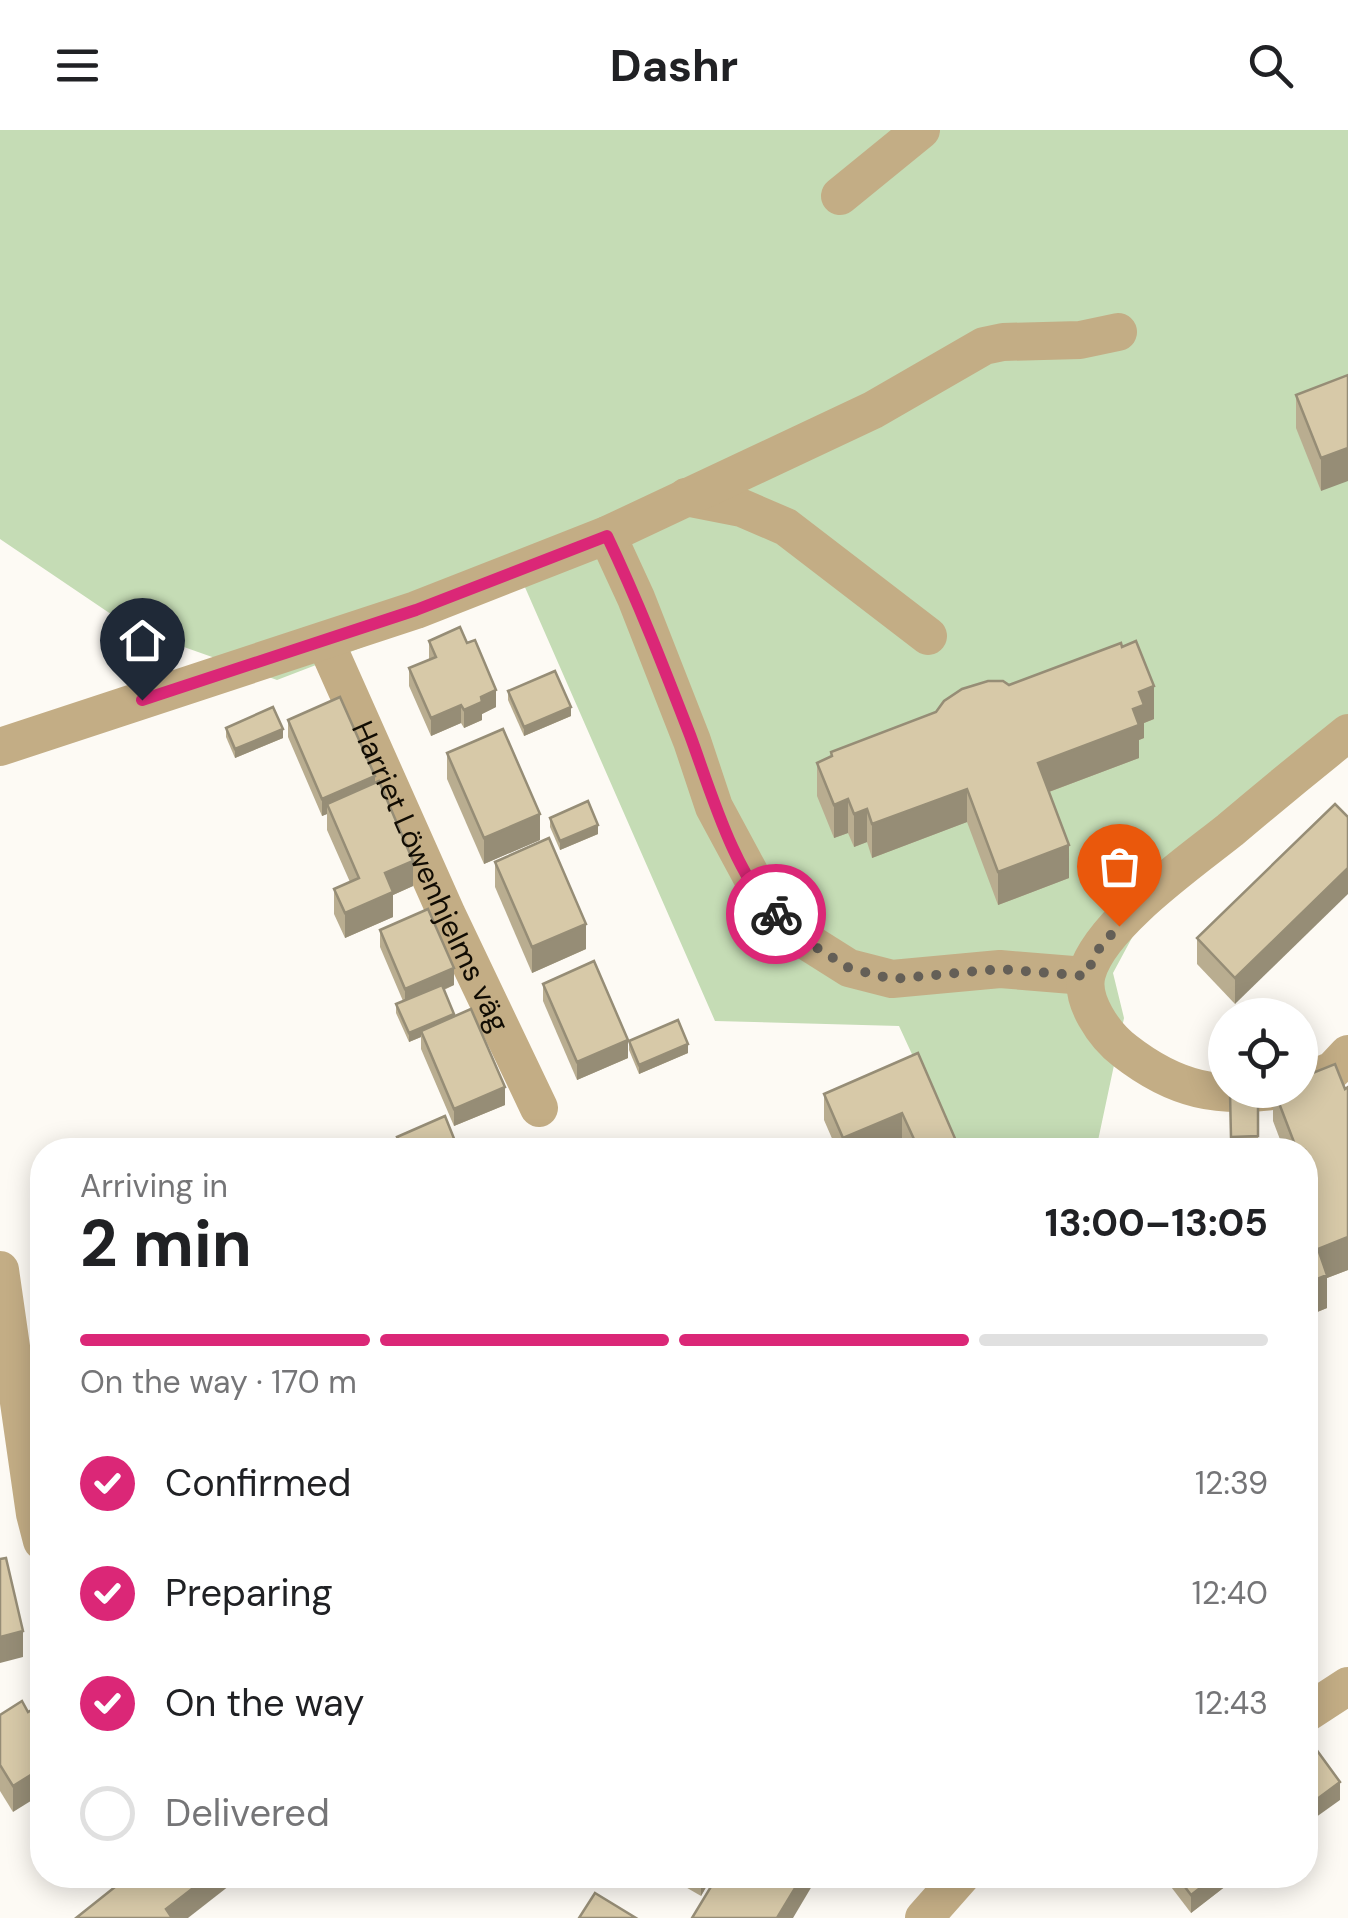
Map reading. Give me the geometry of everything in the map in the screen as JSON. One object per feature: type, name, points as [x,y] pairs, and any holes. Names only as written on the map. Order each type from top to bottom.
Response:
[{"type":"street","points":[[840,196],[921,130]]},
{"type":"street","points":[[0,746],[325,641],[607,536],[873,410],[984,346],[1080,340],[1118,332]]},
{"type":"street","points":[[686,497],[742,508],[786,527],[928,636]]},
{"type":"street","points":[[607,536],[636,598],[714,807],[770,908],[803,939],[849,968],[892,979],[1000,969],[1085,976]]},
{"type":"street","name":"Harriet Löwenhjelms väg","points":[[325,641],[447,916],[539,1108]]},
{"type":"street","points":[[1208,1093],[1150,1070],[1106,1036],[1091,1007],[1085,976],[1100,947],[1139,904],[1348,734]]},
{"type":"street","points":[[1318,1076],[1333,1070],[1348,1054]]},
{"type":"street","points":[[0,1270],[30,1479]]},
{"type":"street","points":[[1318,1706],[1348,1686]]},
{"type":"street","points":[[924,1918],[951,1888]]},
{"type":"green space","points":[[0,130],[1348,130],[1348,755],[1141,921],[1113,973],[1124,1018],[1099,1138],[950,1138],[899,1026],[715,1021],[524,585],[277,680],[133,629],[0,539]]},
{"type":"building","points":[[1348,375],[1348,448],[1321,458],[1296,395]]},
{"type":"building","points":[[460,627],[467,643],[475,640],[496,690],[464,710],[461,705],[431,718],[409,668],[436,657],[429,641]]},
{"type":"building","points":[[1136,641],[1154,686],[1139,692],[1144,705],[1133,709],[1139,725],[1038,763],[1069,845],[998,872],[967,789],[872,824],[867,809],[854,814],[848,799],[834,805],[817,763],[832,756],[831,752],[936,712],[962,689],[988,681],[1009,685],[1121,643],[1122,647]]},
{"type":"building","points":[[555,671],[571,707],[524,727],[508,691]]},
{"type":"building","points":[[340,697],[375,776],[322,799],[288,720]]},
{"type":"building","points":[[273,707],[283,729],[235,749],[226,728]]},
{"type":"building","points":[[503,729],[540,814],[484,838],[447,753]]},
{"type":"building","points":[[379,781],[413,861],[385,873],[393,892],[345,913],[334,889],[359,878],[327,804]]},
{"type":"building","points":[[588,801],[598,825],[560,841],[550,818]]},
{"type":"building","points":[[1335,804],[1348,817],[1348,868],[1235,978],[1197,938]]},
{"type":"building","points":[[549,838],[586,924],[532,947],[495,862]]},
{"type":"building","points":[[428,909],[454,968],[405,989],[380,930]]},
{"type":"building","points":[[594,961],[628,1040],[577,1062],[543,984]]},
{"type":"building","points":[[442,985],[454,1014],[409,1033],[396,1004]]},
{"type":"building","points":[[471,1009],[505,1087],[454,1109],[421,1031]]},
{"type":"building","points":[[678,1020],[688,1044],[639,1065],[629,1041]]},
{"type":"building","points":[[918,1053],[955,1138],[913,1138],[902,1113],[843,1138],[824,1094]]},
{"type":"building","points":[[1335,1064],[1345,1089],[1348,1087],[1348,1237],[1318,1249],[1318,1138],[1292,1138],[1281,1108],[1318,1108],[1318,1071]]},
{"type":"building","points":[[1230,1108],[1258,1108],[1258,1136],[1231,1137]]},
{"type":"building","points":[[445,1116],[454,1138],[397,1138]]},
{"type":"building","points":[[1318,1249],[1327,1275],[1318,1279]]},
{"type":"building","points":[[6,1558],[23,1631],[0,1637],[0,1559]]},
{"type":"building","points":[[22,1701],[30,1711],[30,1775],[13,1786],[0,1765],[0,1715]]},
{"type":"building","points":[[1318,1752],[1340,1782],[1318,1798]]},
{"type":"building","points":[[114,1888],[193,1888],[166,1909],[172,1918],[76,1918]]},
{"type":"building","points":[[710,1888],[795,1888],[777,1918],[692,1918]]},
{"type":"building","points":[[595,1893],[636,1918],[579,1918]]},
{"type":"way so far","points":[[776,914],[803,939],[849,968],[892,979],[1000,969],[1085,976],[1100,947],[1119,926]]},
{"type":"route","points":[[142,700],[416,610],[607,536],[636,598],[714,807],[747,872],[776,914]]}]
